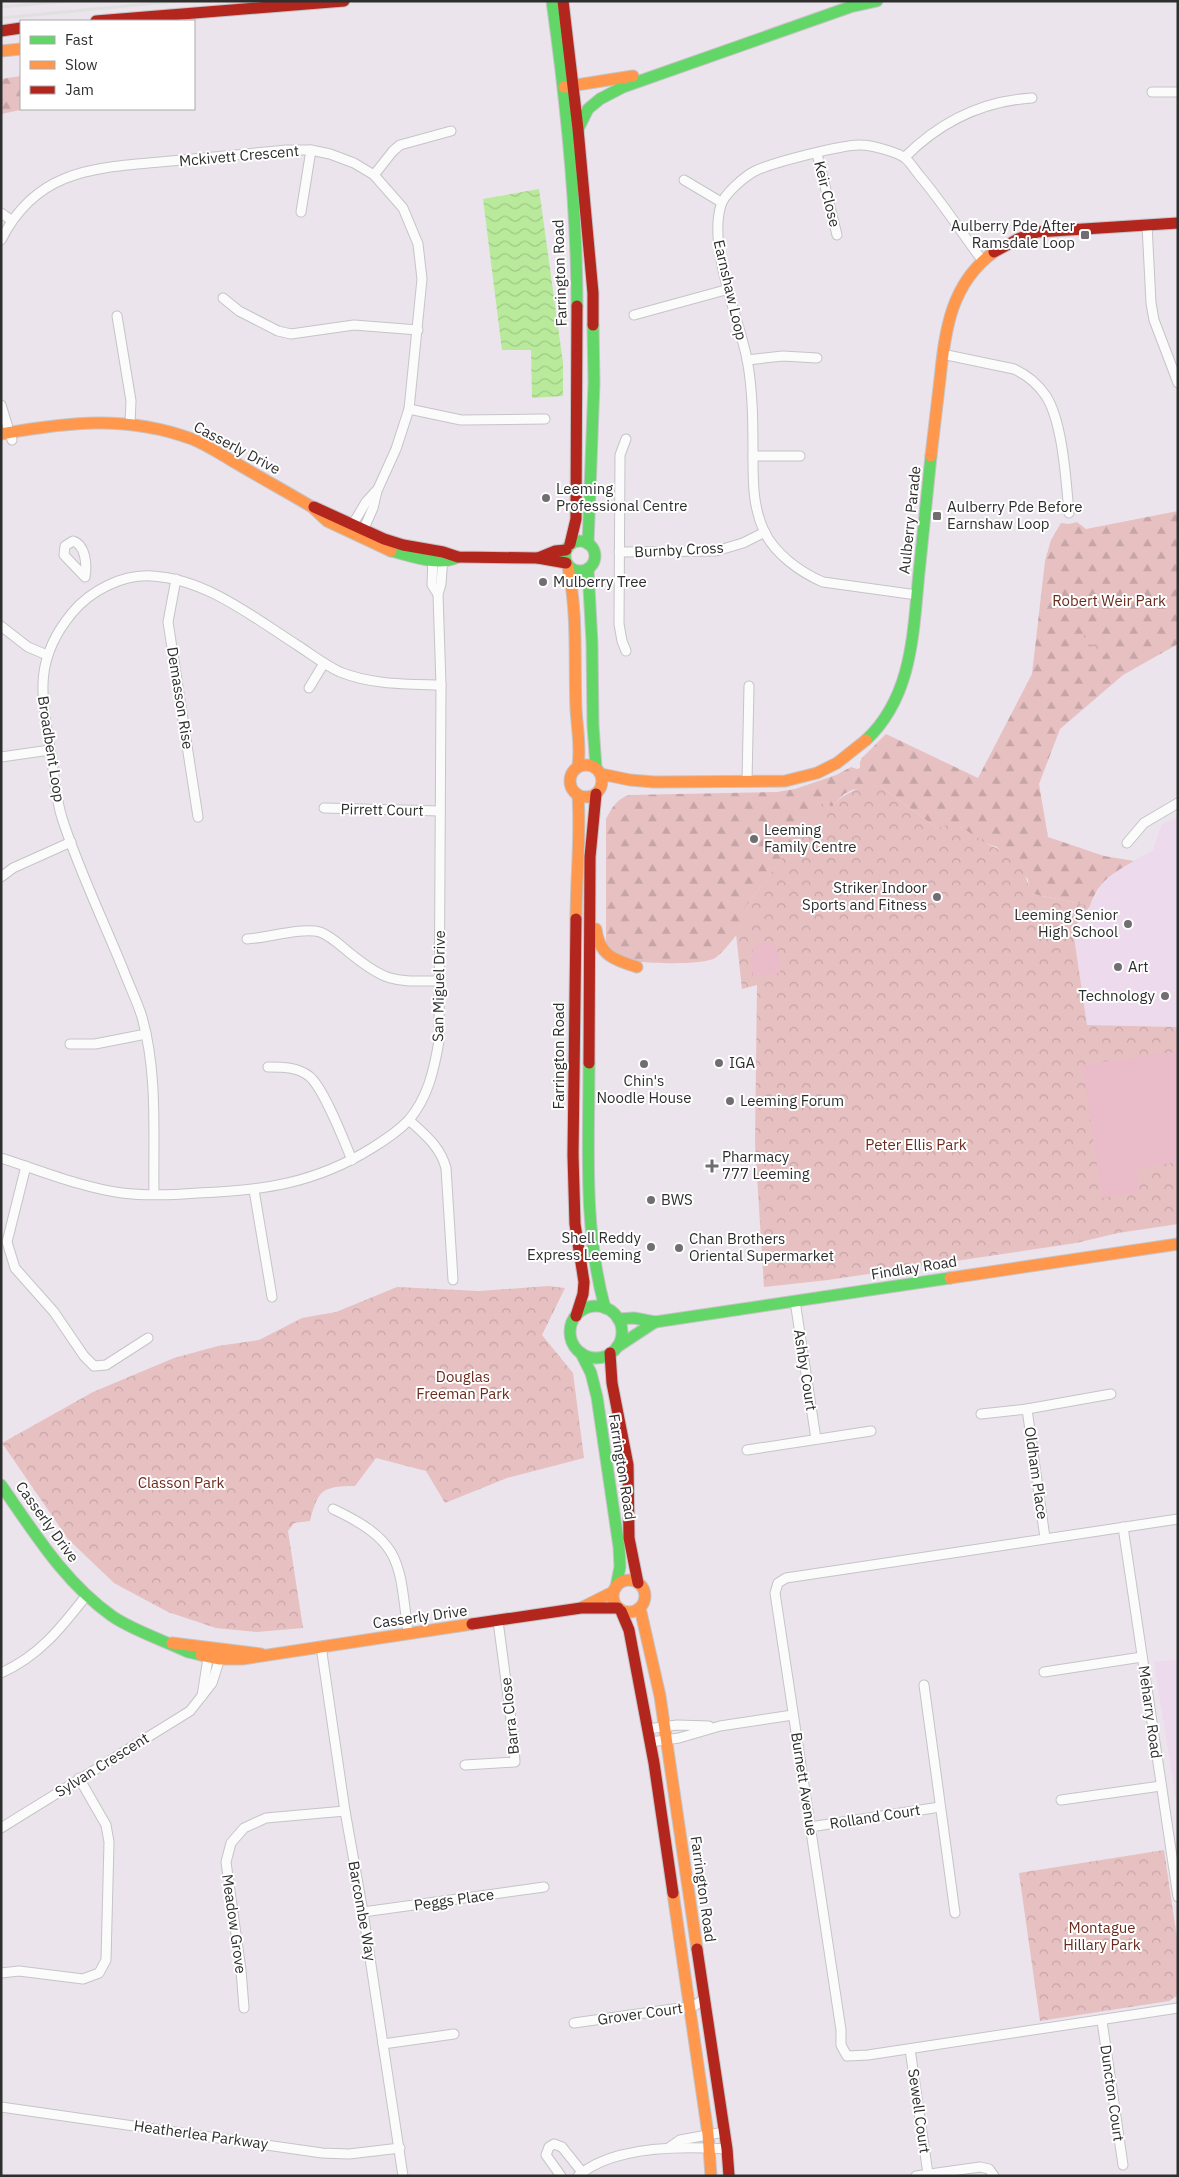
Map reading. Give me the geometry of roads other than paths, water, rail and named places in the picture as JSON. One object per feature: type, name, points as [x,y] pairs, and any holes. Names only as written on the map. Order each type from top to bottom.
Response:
[{"type":"main road","points":[[108,20],[344,1]]},
{"type":"main road","points":[[195,25],[352,1]]},
{"type":"main road","name":"Farrington Road","points":[[552,1],[562,25]]},
{"type":"main road","name":"Farrington Road","points":[[563,1],[562,25],[569,87],[577,293],[576,520],[568,547]]},
{"type":"main road","points":[[578,129],[585,112],[612,92],[636,81],[842,10],[877,1]]},
{"type":"main road","points":[[1,30],[20,28]]},
{"type":"main road","points":[[1,51],[20,49]]},
{"type":"main road","points":[[569,87],[684,65]]},
{"type":"main road","name":"Farrington Road","points":[[569,87],[578,129],[593,293],[595,338],[588,544]]},
{"type":"main road","name":"Aulberry Parade","points":[[598,771],[633,781],[747,782],[787,780],[810,775],[850,754],[876,730],[894,704],[906,674],[911,650],[946,324],[956,297],[966,279],[982,260],[1015,240],[1037,232],[1178,223]]},
{"type":"main road","name":"Casserly Drive","points":[[6,437],[46,433],[56,427],[91,422],[130,423],[157,428],[194,440],[312,507],[327,521],[356,532],[389,550],[438,556],[448,562],[458,557],[538,558],[567,565]]},
{"type":"main road","points":[[579,541],[588,544],[595,557],[588,570],[587,593],[592,652],[592,727],[598,771],[602,782],[598,792],[587,797],[578,795],[570,783],[572,773],[578,766],[580,754],[576,709],[574,594],[567,565],[568,547],[579,541]]},
{"type":"main road","name":"Casserly Drive","points":[[538,558],[568,547]]},
{"type":"main road","points":[[567,565],[575,571],[588,570]]},
{"type":"main road","points":[[578,766],[587,765],[598,771]]},
{"type":"main road","name":"Aulberry Parade","points":[[598,792],[633,781]]},
{"type":"main road","name":"Farrington Road","points":[[598,792],[590,857],[589,1190],[594,1232],[596,1275],[605,1308]]},
{"type":"main road","name":"Farrington Road","points":[[576,1316],[583,1294],[584,1282],[575,1224],[573,1155],[576,875],[580,825],[578,795]]},
{"type":"main road","points":[[590,857],[596,873],[596,936],[599,947],[614,961],[636,967]]},
{"type":"main road","name":"Findlay Road","points":[[618,1319],[634,1318],[655,1322],[1178,1244]]},
{"type":"main road","points":[[589,1307],[605,1308],[618,1319],[622,1333],[614,1350],[596,1358],[581,1353],[575,1348],[570,1331],[576,1316],[589,1307]]},
{"type":"main road","name":"Findlay Road","points":[[614,1350],[655,1322]]},
{"type":"main road","name":"Farrington Road","points":[[614,1350],[612,1383],[619,1411],[628,1465],[629,1538],[638,1583]]},
{"type":"main road","name":"Farrington Road","points":[[581,1353],[591,1373],[597,1397],[619,1548],[620,1567],[614,1589]]},
{"type":"main road","name":"Casserly Drive","points":[[1,1485],[53,1560],[86,1596],[114,1617],[167,1643],[187,1642],[215,1653],[243,1650],[263,1655],[581,1608],[619,1609]]},
{"type":"main road","points":[[624,1581],[638,1583],[645,1595],[640,1608],[631,1612],[619,1609],[613,1601],[614,1589],[624,1581]]},
{"type":"main road","name":"Casserly Drive","points":[[581,1608],[614,1589]]},
{"type":"main road","name":"Farrington Road","points":[[640,1608],[642,1625],[655,1669],[666,1739],[727,2149],[729,2176]]},
{"type":"main road","name":"Farrington Road","points":[[619,1609],[629,1630],[648,1729],[710,2148],[711,2176]]},
{"type":"street","points":[[1152,92],[1178,92]]},
{"type":"street","points":[[905,158],[937,130],[966,113],[1011,100],[1032,98]]},
{"type":"street","points":[[374,175],[400,145],[451,131]]},
{"type":"street","points":[[684,180],[721,202],[741,181],[756,170],[842,147],[862,145],[884,150],[905,158],[929,187],[982,260]]},
{"type":"street","name":"Mckivett Crescent","points":[[1,240],[11,220],[28,201],[45,188],[71,175],[90,170],[286,150],[311,150],[330,154],[354,163],[374,175],[402,208],[418,244],[422,279],[408,409],[396,449],[376,491],[366,502],[356,532]]},
{"type":"street","points":[[301,212],[311,150]]},
{"type":"street","name":"Keir Close","points":[[817,154],[836,235]]},
{"type":"street","name":"Earnshaw Loop","points":[[721,202],[716,223],[718,246],[747,360],[752,408],[755,502],[765,532],[790,562],[816,579],[837,585],[917,595]]},
{"type":"street","points":[[1,213],[11,220]]},
{"type":"street","points":[[1147,225],[1151,303],[1154,320],[1177,381]]},
{"type":"street","points":[[634,315],[729,289]]},
{"type":"street","points":[[223,298],[240,311],[270,327],[291,334],[354,325],[418,330]]},
{"type":"street","points":[[117,316],[131,401],[130,423]]},
{"type":"street","points":[[942,354],[1014,369],[1025,374],[1046,396],[1052,408],[1058,432],[1069,512]]},
{"type":"street","points":[[747,360],[783,356],[817,358]]},
{"type":"street","points":[[1,405],[6,437]]},
{"type":"street","points":[[408,409],[461,420],[545,419]]},
{"type":"street","name":"Burnby Cross","points":[[626,439],[620,455],[619,624],[626,651]]},
{"type":"street","points":[[753,456],[800,456]]},
{"type":"street","name":"Burnby Cross","points":[[620,552],[716,551],[743,543],[765,532]]},
{"type":"street","name":"San Miguel Drive","points":[[1,1158],[122,1193],[154,1194],[254,1190],[296,1182],[352,1160],[393,1135],[409,1120],[426,1093],[440,1041],[441,685],[438,594],[441,584],[438,556]]},
{"type":"street","name":"Broadbent Loop","points":[[154,1194],[153,1083],[142,1015],[71,842],[57,799],[43,710],[42,685],[47,655],[54,637],[80,603],[94,592],[135,577],[150,576],[176,579],[202,588],[223,599],[338,671],[372,681],[441,685]]},
{"type":"street","points":[[86,577],[94,592]]},
{"type":"street","name":"Demasson Rise","points":[[176,579],[168,622],[198,817]]},
{"type":"street","points":[[1,626],[28,647],[47,655]]},
{"type":"street","points":[[309,688],[324,663]]},
{"type":"street","points":[[747,782],[749,686]]},
{"type":"street","points":[[1,757],[50,750]]},
{"type":"street","points":[[1127,843],[1144,823],[1178,803]]},
{"type":"street","name":"Pirrett Court","points":[[324,808],[440,811]]},
{"type":"street","points":[[1,877],[13,868],[71,842]]},
{"type":"street","points":[[247,939],[305,931],[318,932],[328,936],[380,975],[398,981],[439,981]]},
{"type":"street","points":[[70,1044],[95,1044],[146,1034]]},
{"type":"street","points":[[268,1067],[292,1068],[310,1077],[320,1090],[352,1160]]},
{"type":"street","points":[[409,1120],[438,1147],[443,1157],[446,1168],[453,1280]]},
{"type":"street","points":[[26,1166],[7,1242],[15,1268],[54,1312],[84,1356],[94,1366],[106,1365],[148,1338]]},
{"type":"street","points":[[254,1190],[272,1296]]},
{"type":"street","name":"Ashby Court","points":[[795,1301],[816,1438]]},
{"type":"street","name":"Oldham Place","points":[[981,1414],[1027,1409],[1111,1394]]},
{"type":"street","name":"Oldham Place","points":[[1027,1409],[1046,1538]]},
{"type":"street","points":[[747,1450],[871,1431]]},
{"type":"street","points":[[333,1509],[370,1529],[388,1547],[395,1558],[400,1571],[408,1633]]},
{"type":"street","name":"Burnett Avenue","points":[[1178,1519],[781,1580],[778,1583],[775,1594],[842,2048],[848,2056],[853,2057],[910,2049],[1178,2008]]},
{"type":"street","name":"Meharry Road","points":[[1123,1527],[1178,1897]]},
{"type":"street","points":[[1,1673],[46,1644],[86,1596]]},
{"type":"street","name":"Barra Close","points":[[465,1765],[515,1762],[498,1621]]},
{"type":"street","name":"Barcombe Way","points":[[321,1646],[344,1811],[364,1912],[403,2176]]},
{"type":"street","name":"Sylvan Crescent","points":[[1,1828],[190,1711],[202,1699],[212,1684],[215,1653]]},
{"type":"street","points":[[1044,1672],[1142,1657]]},
{"type":"street","name":"Rolland Court","points":[[924,1685],[955,1913]]},
{"type":"street","points":[[650,1742],[720,1726],[793,1715]]},
{"type":"street","points":[[648,1729],[677,1725],[720,1726]]},
{"type":"street","points":[[1,1973],[19,1971],[83,1979],[99,1973],[106,1960],[109,1842],[106,1825],[79,1778]]},
{"type":"street","points":[[1061,1800],[1161,1786]]},
{"type":"street","name":"Rolland Court","points":[[810,1827],[940,1807]]},
{"type":"street","name":"Meadow Grove","points":[[244,2008],[241,1970],[226,1862],[231,1843],[244,1828],[266,1818],[344,1811]]},
{"type":"street","name":"Peggs Place","points":[[364,1912],[544,1887]]},
{"type":"street","name":"Grover Court","points":[[574,2023],[690,2007],[704,1999]]},
{"type":"street","name":"Duncton Court","points":[[1102,2021],[1123,2165]]},
{"type":"street","points":[[383,2044],[454,2034]]},
{"type":"street","name":"Sewell Court","points":[[910,2049],[928,2174]]},
{"type":"street","name":"Heatherlea Parkway","points":[[1,2107],[322,2153],[349,2154],[400,2148]]},
{"type":"street","points":[[670,2146],[680,2140],[724,2132]]},
{"type":"street","points":[[561,2176],[546,2155],[549,2147],[554,2144],[562,2147],[580,2174],[619,2155],[670,2146],[727,2149]]},
{"type":"street","name":"Sewell Court","points":[[916,2176],[984,2167],[994,2176]]},
{"type":"water","points":[[539,189],[563,363],[563,396],[532,398],[531,350],[502,350],[483,199]]},
{"type":"railway","points":[[1,7],[68,1]]},
{"type":"railway","points":[[1,18],[179,1]]},
{"type":"place","name":"Aulberry Pde After Ramsdale Loop","points":[[1085,235]]},
{"type":"place","name":"Leeming Professional Centre","points":[[546,498]]},
{"type":"place","name":"Aulberry Pde Before Earnshaw Loop","points":[[937,516]]},
{"type":"place","name":"Mulberry Tree","points":[[543,582]]},
{"type":"place","name":"Leeming Family Centre","points":[[754,839]]},
{"type":"place","name":"Striker Indoor Sports and Fitness","points":[[937,897]]},
{"type":"place","name":"Leeming Senior High School","points":[[1128,924]]},
{"type":"place","name":"Art","points":[[1118,967]]},
{"type":"place","name":"Technology","points":[[1165,996]]},
{"type":"place","name":"IGA","points":[[719,1063]]},
{"type":"place","name":"Chin's Noodle House","points":[[644,1064]]},
{"type":"place","name":"Leeming Forum","points":[[730,1101]]},
{"type":"place","name":"Pharmacy 777 Leeming","points":[[712,1166]]},
{"type":"place","name":"BWS","points":[[651,1200]]},
{"type":"place","name":"Shell Reddy Express Leeming","points":[[651,1247]]},
{"type":"place","name":"Chan Brothers Oriental Supermarket","points":[[679,1248]]},
{"type":"park label","name":"Robert Weir Park","points":[[1109,601]]},
{"type":"park label","name":"Peter Ellis Park","points":[[916,1145]]},
{"type":"park label","name":"Douglas Freeman Park","points":[[463,1386]]},
{"type":"park label","name":"Classon Park","points":[[181,1483]]},
{"type":"park label","name":"Montague Hillary Park","points":[[1102,1936]]}]
